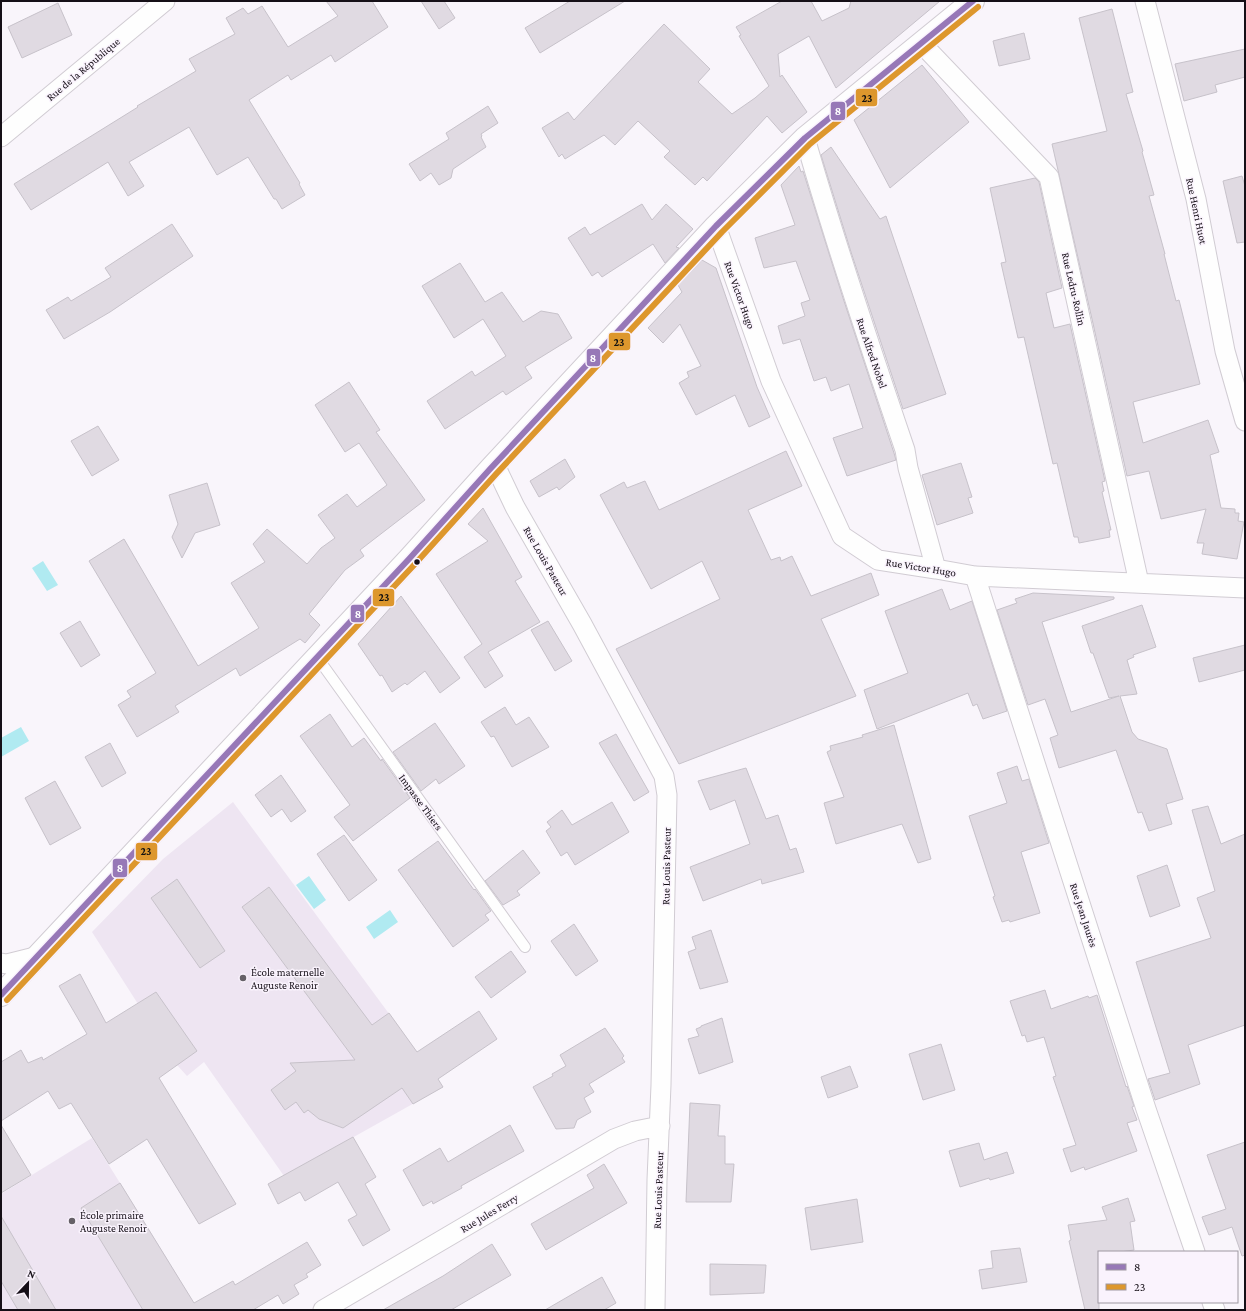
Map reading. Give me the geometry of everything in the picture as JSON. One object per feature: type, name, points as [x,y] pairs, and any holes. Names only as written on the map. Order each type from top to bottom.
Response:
[{"type":"street","name":"Rue de la République","points":[[1,137],[165,1]]},
{"type":"street","points":[[1,995],[409,559],[494,465],[716,226],[805,138],[973,1]]},
{"type":"street","name":"Rue Henri Huot","points":[[1145,1],[1196,199],[1225,351],[1245,421]]},
{"type":"street","name":"Rue Ledru-Rollin","points":[[921,43],[1049,177],[1139,583]]},
{"type":"street","name":"Rue Alfred Nobel","points":[[805,138],[860,320],[905,450],[908,468],[936,569]]},
{"type":"street","name":"Rue Victor Hugo","points":[[716,226],[771,381],[842,536],[878,560],[975,576],[1245,588]]},
{"type":"street","name":"Rue Louis Pasteur","points":[[494,465],[515,507],[582,624],[664,776],[667,795],[655,1310]]},
{"type":"street","name":"Rue Jean Jaurès","points":[[975,576],[1146,1109],[1195,1251]]},
{"type":"street","points":[[1,963],[7,964],[39,956]]},
{"type":"street","name":"Rue Jules Ferry","points":[[323,1310],[614,1139],[635,1131],[660,1126]]},
{"type":"lane","name":"Impasse Thiers","points":[[316,657],[525,947]]},
{"type":"shaded area","name":"École maternelle Auguste Renoir","points":[[233,802],[443,1087],[284,1176],[204,1062],[187,1076],[177,1065],[92,932],[163,859]]},
{"type":"shaded area","name":"École primaire Auguste Renoir","points":[[92,1138],[198,1310],[1,1310],[1,1194]]},
{"type":"water","points":[[43,561],[58,585],[47,591],[32,568]]},
{"type":"water","points":[[21,727],[29,741],[1,757],[1,738]]},
{"type":"water","points":[[309,876],[326,900],[314,909],[296,885]]},
{"type":"water","points":[[390,910],[398,922],[374,939],[366,927]]},
{"type":"building","points":[[326,1],[372,1],[388,27],[335,62],[331,55],[291,80],[288,75],[249,100],[300,183],[299,184],[305,195],[282,209],[276,199],[274,199],[248,157],[217,175],[189,127],[129,162],[144,186],[128,196],[108,162],[31,210],[14,184],[138,107],[137,106],[196,71],[189,59],[235,34],[226,18],[243,8],[248,14],[262,6],[288,47],[338,16]]},
{"type":"building","points":[[421,1],[444,1],[455,18],[439,29]]},
{"type":"building","points":[[570,1],[625,1],[540,53],[525,28]]},
{"type":"building","points":[[782,1],[811,1],[822,21],[849,8],[851,1],[940,1],[836,88],[809,36],[778,54],[780,77],[782,75],[807,112],[782,133],[767,116],[707,181],[703,177],[695,185],[664,157],[670,151],[638,121],[615,145],[604,135],[565,159],[562,154],[559,157],[542,128],[568,112],[574,120],[664,24],[710,69],[698,82],[732,114],[755,98],[769,86],[739,36],[741,35],[736,27]]},
{"type":"building","points":[[58,3],[72,35],[22,58],[8,27]]},
{"type":"building","points":[[1112,9],[1133,92],[1126,94],[1154,195],[1149,196],[1176,301],[1179,300],[1200,384],[1133,402],[1143,443],[1208,420],[1219,452],[1210,455],[1221,508],[1235,509],[1235,513],[1239,513],[1238,521],[1244,522],[1237,559],[1202,554],[1204,543],[1197,543],[1206,509],[1161,519],[1149,471],[1127,476],[1052,144],[1107,131],[1079,18]]},
{"type":"building","points":[[1024,33],[1030,59],[999,66],[993,41]]},
{"type":"building","points":[[1245,49],[1245,77],[1215,85],[1217,92],[1184,101],[1175,64]]},
{"type":"building","points":[[922,65],[969,122],[890,188],[854,120]]},
{"type":"building","points":[[488,106],[498,123],[481,134],[486,147],[453,169],[451,178],[439,185],[431,173],[420,181],[409,164],[449,139],[446,133]]},
{"type":"building","points":[[831,147],[880,219],[886,216],[946,394],[903,409],[851,252],[821,155]]},
{"type":"building","points":[[799,166],[801,172],[803,171],[896,460],[847,476],[833,438],[863,428],[849,384],[831,391],[826,377],[814,381],[800,339],[783,344],[778,326],[805,316],[801,303],[810,300],[796,261],[764,268],[755,238],[795,225],[781,185]]},
{"type":"building","points":[[1242,176],[1245,186],[1245,242],[1237,243],[1223,181]]},
{"type":"building","points":[[1035,178],[1039,182],[1062,288],[1046,293],[1054,328],[1070,324],[1105,481],[1102,482],[1104,491],[1102,492],[1111,530],[1109,530],[1110,537],[1079,543],[1078,537],[1074,537],[1057,463],[1053,464],[1024,337],[1018,338],[1001,263],[1006,262],[990,188]]},
{"type":"building","points":[[642,204],[652,220],[666,204],[693,229],[676,247],[679,248],[665,263],[653,244],[602,277],[598,272],[592,276],[568,238],[585,227],[590,235]]},
{"type":"building","points":[[172,224],[193,256],[110,312],[64,339],[46,310],[68,297],[71,301],[111,277],[105,268]]},
{"type":"building","points":[[702,260],[716,268],[757,387],[770,417],[749,427],[735,395],[696,415],[679,383],[689,377],[687,372],[701,366],[680,324],[663,343],[648,328],[682,292],[678,285]]},
{"type":"building","points":[[460,263],[485,302],[502,292],[523,322],[541,311],[558,314],[572,338],[525,367],[532,378],[506,395],[503,391],[445,429],[427,401],[472,371],[475,376],[506,356],[483,319],[454,338],[422,286]]},
{"type":"building","points":[[349,382],[380,430],[376,432],[425,500],[360,550],[364,556],[345,570],[309,614],[320,625],[305,643],[300,639],[240,676],[236,668],[175,706],[179,712],[137,737],[118,705],[131,697],[127,691],[156,673],[89,561],[124,539],[198,666],[259,628],[231,583],[265,562],[253,544],[267,529],[307,564],[321,548],[335,538],[318,515],[347,494],[357,507],[387,485],[359,443],[345,452],[315,405]]},
{"type":"building","points":[[98,426],[119,460],[92,476],[71,441]]},
{"type":"building","points":[[786,451],[802,486],[748,510],[771,560],[780,557],[781,561],[792,556],[811,596],[871,573],[879,595],[821,619],[856,696],[679,764],[616,649],[720,599],[702,561],[651,589],[600,495],[624,482],[627,488],[645,481],[659,510]]},
{"type":"building","points":[[565,459],[575,477],[559,490],[557,487],[539,497],[530,481]]},
{"type":"building","points":[[961,463],[972,497],[968,498],[973,513],[937,525],[922,475]]},
{"type":"building","points":[[207,483],[220,525],[195,533],[182,558],[172,537],[178,524],[169,495]]},
{"type":"building","points":[[483,508],[522,577],[515,581],[540,622],[488,652],[503,676],[485,688],[464,657],[482,644],[436,574],[488,541],[468,524]]},
{"type":"building","points":[[942,589],[950,610],[972,601],[1007,711],[983,719],[977,704],[973,706],[968,693],[877,729],[864,690],[908,673],[885,611]]},
{"type":"building","points":[[1033,593],[1114,597],[1114,599],[1042,622],[1071,712],[1119,696],[1109,698],[1082,626],[1142,605],[1156,647],[1133,655],[1134,657],[1127,660],[1137,694],[1120,696],[1132,732],[1138,739],[1167,749],[1183,799],[1166,804],[1172,824],[1149,831],[1142,812],[1138,813],[1116,750],[1059,768],[1050,738],[1058,735],[1045,699],[1028,705],[997,610],[1017,603],[1015,599]]},
{"type":"building","points":[[401,596],[460,678],[440,693],[425,671],[407,685],[405,683],[392,692],[382,675],[380,676],[358,644]]},
{"type":"building","points":[[80,621],[100,655],[81,667],[60,633]]},
{"type":"building","points":[[548,621],[572,661],[555,671],[531,630]]},
{"type":"building","points":[[1245,645],[1245,670],[1199,682],[1193,658]]},
{"type":"building","points":[[505,707],[516,725],[529,717],[549,747],[512,767],[494,736],[491,737],[481,722]]},
{"type":"building","points":[[330,714],[352,747],[364,738],[381,761],[382,759],[410,798],[353,841],[334,817],[350,805],[300,736]]},
{"type":"building","points":[[435,723],[465,766],[439,784],[436,779],[421,791],[393,752]]},
{"type":"building","points":[[894,725],[931,859],[918,863],[902,824],[836,844],[824,803],[844,797],[827,752],[831,750],[830,746],[863,737],[862,735]]},
{"type":"building","points":[[616,734],[649,792],[634,801],[599,743]]},
{"type":"building","points":[[110,743],[126,773],[102,787],[85,757]]},
{"type":"building","points":[[1017,766],[1022,781],[1029,779],[1049,843],[1021,852],[1040,913],[1010,922],[1009,920],[1002,922],[969,816],[1007,803],[997,773]]},
{"type":"building","points":[[746,768],[766,819],[778,815],[790,850],[796,848],[804,872],[762,884],[761,879],[703,901],[690,867],[750,844],[735,800],[710,810],[698,781]]},
{"type":"building","points":[[281,775],[306,811],[291,822],[282,809],[271,817],[255,795]]},
{"type":"building","points":[[55,781],[81,828],[50,845],[25,798]]},
{"type":"building","points":[[612,802],[629,832],[575,865],[567,852],[561,856],[546,831],[551,827],[547,822],[562,810],[572,825]]},
{"type":"building","points":[[1208,806],[1221,844],[1245,834],[1245,1025],[1188,1045],[1200,1084],[1155,1100],[1148,1079],[1170,1073],[1136,962],[1211,938],[1197,898],[1215,891],[1192,810]]},
{"type":"building","points":[[344,835],[377,880],[349,901],[317,854]]},
{"type":"building","points":[[438,841],[491,911],[485,915],[489,920],[453,947],[398,870]]},
{"type":"building","points":[[523,850],[540,873],[517,891],[520,895],[503,905],[485,881]]},
{"type":"building","points":[[1167,865],[1180,906],[1150,917],[1137,876]]},
{"type":"building","points":[[177,879],[225,951],[200,968],[151,898]]},
{"type":"building","points":[[269,887],[372,1025],[389,1013],[417,1052],[479,1011],[497,1039],[438,1079],[443,1087],[413,1104],[402,1088],[343,1128],[319,1119],[308,1110],[304,1113],[296,1102],[285,1110],[271,1090],[296,1071],[290,1063],[355,1060],[242,907]]},
{"type":"building","points":[[574,924],[598,961],[576,976],[551,941]]},
{"type":"building","points":[[711,930],[728,982],[700,989],[688,952],[696,949],[692,937]]},
{"type":"building","points":[[511,951],[526,972],[491,998],[475,977]]},
{"type":"building","points":[[80,974],[106,1023],[156,992],[197,1051],[159,1078],[236,1204],[199,1224],[147,1139],[109,1164],[71,1103],[59,1109],[48,1091],[1,1121],[1,1062],[21,1050],[28,1063],[42,1057],[43,1060],[87,1034],[59,986]]},
{"type":"building","points":[[1045,990],[1051,1009],[1088,996],[1089,998],[1097,995],[1126,1087],[1127,1086],[1134,1106],[1132,1107],[1137,1120],[1127,1123],[1137,1151],[1085,1170],[1084,1167],[1071,1172],[1063,1149],[1076,1145],[1053,1077],[1056,1076],[1044,1037],[1027,1042],[1025,1035],[1022,1036],[1010,1001]]},
{"type":"building","points":[[722,1018],[733,1062],[699,1074],[688,1039],[699,1036],[696,1029]]},
{"type":"building","points":[[605,1028],[624,1056],[622,1058],[625,1062],[589,1084],[594,1092],[584,1098],[591,1112],[577,1120],[574,1128],[556,1129],[533,1087],[553,1076],[552,1074],[566,1066],[560,1055]]},
{"type":"building","points":[[941,1044],[955,1090],[923,1100],[909,1054]]},
{"type":"building","points":[[850,1066],[858,1087],[828,1098],[821,1077]]},
{"type":"building","points":[[690,1103],[720,1105],[718,1136],[725,1136],[725,1164],[734,1164],[731,1202],[686,1202]]},
{"type":"building","points":[[1,1125],[31,1175],[1,1193]]},
{"type":"building","points":[[510,1125],[524,1151],[461,1186],[462,1188],[433,1204],[432,1201],[423,1206],[403,1170],[440,1148],[448,1162]]},
{"type":"building","points":[[353,1137],[376,1177],[365,1184],[390,1230],[363,1246],[348,1220],[357,1215],[338,1182],[305,1201],[300,1192],[278,1204],[268,1184]]},
{"type":"building","points":[[1245,1142],[1245,1255],[1242,1256],[1232,1227],[1209,1235],[1202,1217],[1226,1209],[1207,1155]]},
{"type":"building","points":[[979,1143],[984,1160],[1007,1152],[1014,1173],[990,1180],[989,1178],[960,1187],[949,1151]]},
{"type":"building","points":[[604,1164],[627,1203],[546,1250],[531,1224],[594,1188],[587,1175]]},
{"type":"building","points":[[120,1183],[194,1303],[233,1281],[235,1285],[307,1242],[321,1265],[306,1274],[308,1277],[294,1285],[299,1294],[283,1304],[278,1295],[253,1310],[143,1310],[81,1208]]},
{"type":"building","points":[[1128,1198],[1135,1221],[1130,1222],[1134,1250],[1098,1251],[1099,1310],[1085,1310],[1069,1241],[1071,1240],[1068,1225],[1107,1220],[1102,1207]]},
{"type":"building","points":[[857,1199],[863,1242],[811,1250],[805,1208]]},
{"type":"building","points":[[1,1216],[56,1310],[18,1310],[1,1281]]},
{"type":"building","points":[[492,1244],[511,1275],[451,1310],[383,1310],[443,1276]]},
{"type":"building","points":[[1020,1248],[1027,1282],[982,1289],[979,1270],[993,1268],[991,1251]]},
{"type":"building","points":[[710,1264],[766,1265],[764,1293],[710,1295]]},
{"type":"building","points":[[602,1277],[616,1303],[604,1310],[545,1310]]},
{"type":"transit line","name":"8","points":[[1,995],[409,559],[491,468],[716,226],[805,138],[973,1]]},
{"type":"transit line","name":"23","points":[[7,1000],[415,564],[497,473],[722,232],[810,144],[978,7]]},
{"type":"place","name":"École maternelle Auguste Renoir","points":[[243,978]]},
{"type":"place","name":"École primaire Auguste Renoir","points":[[72,1221]]}]
